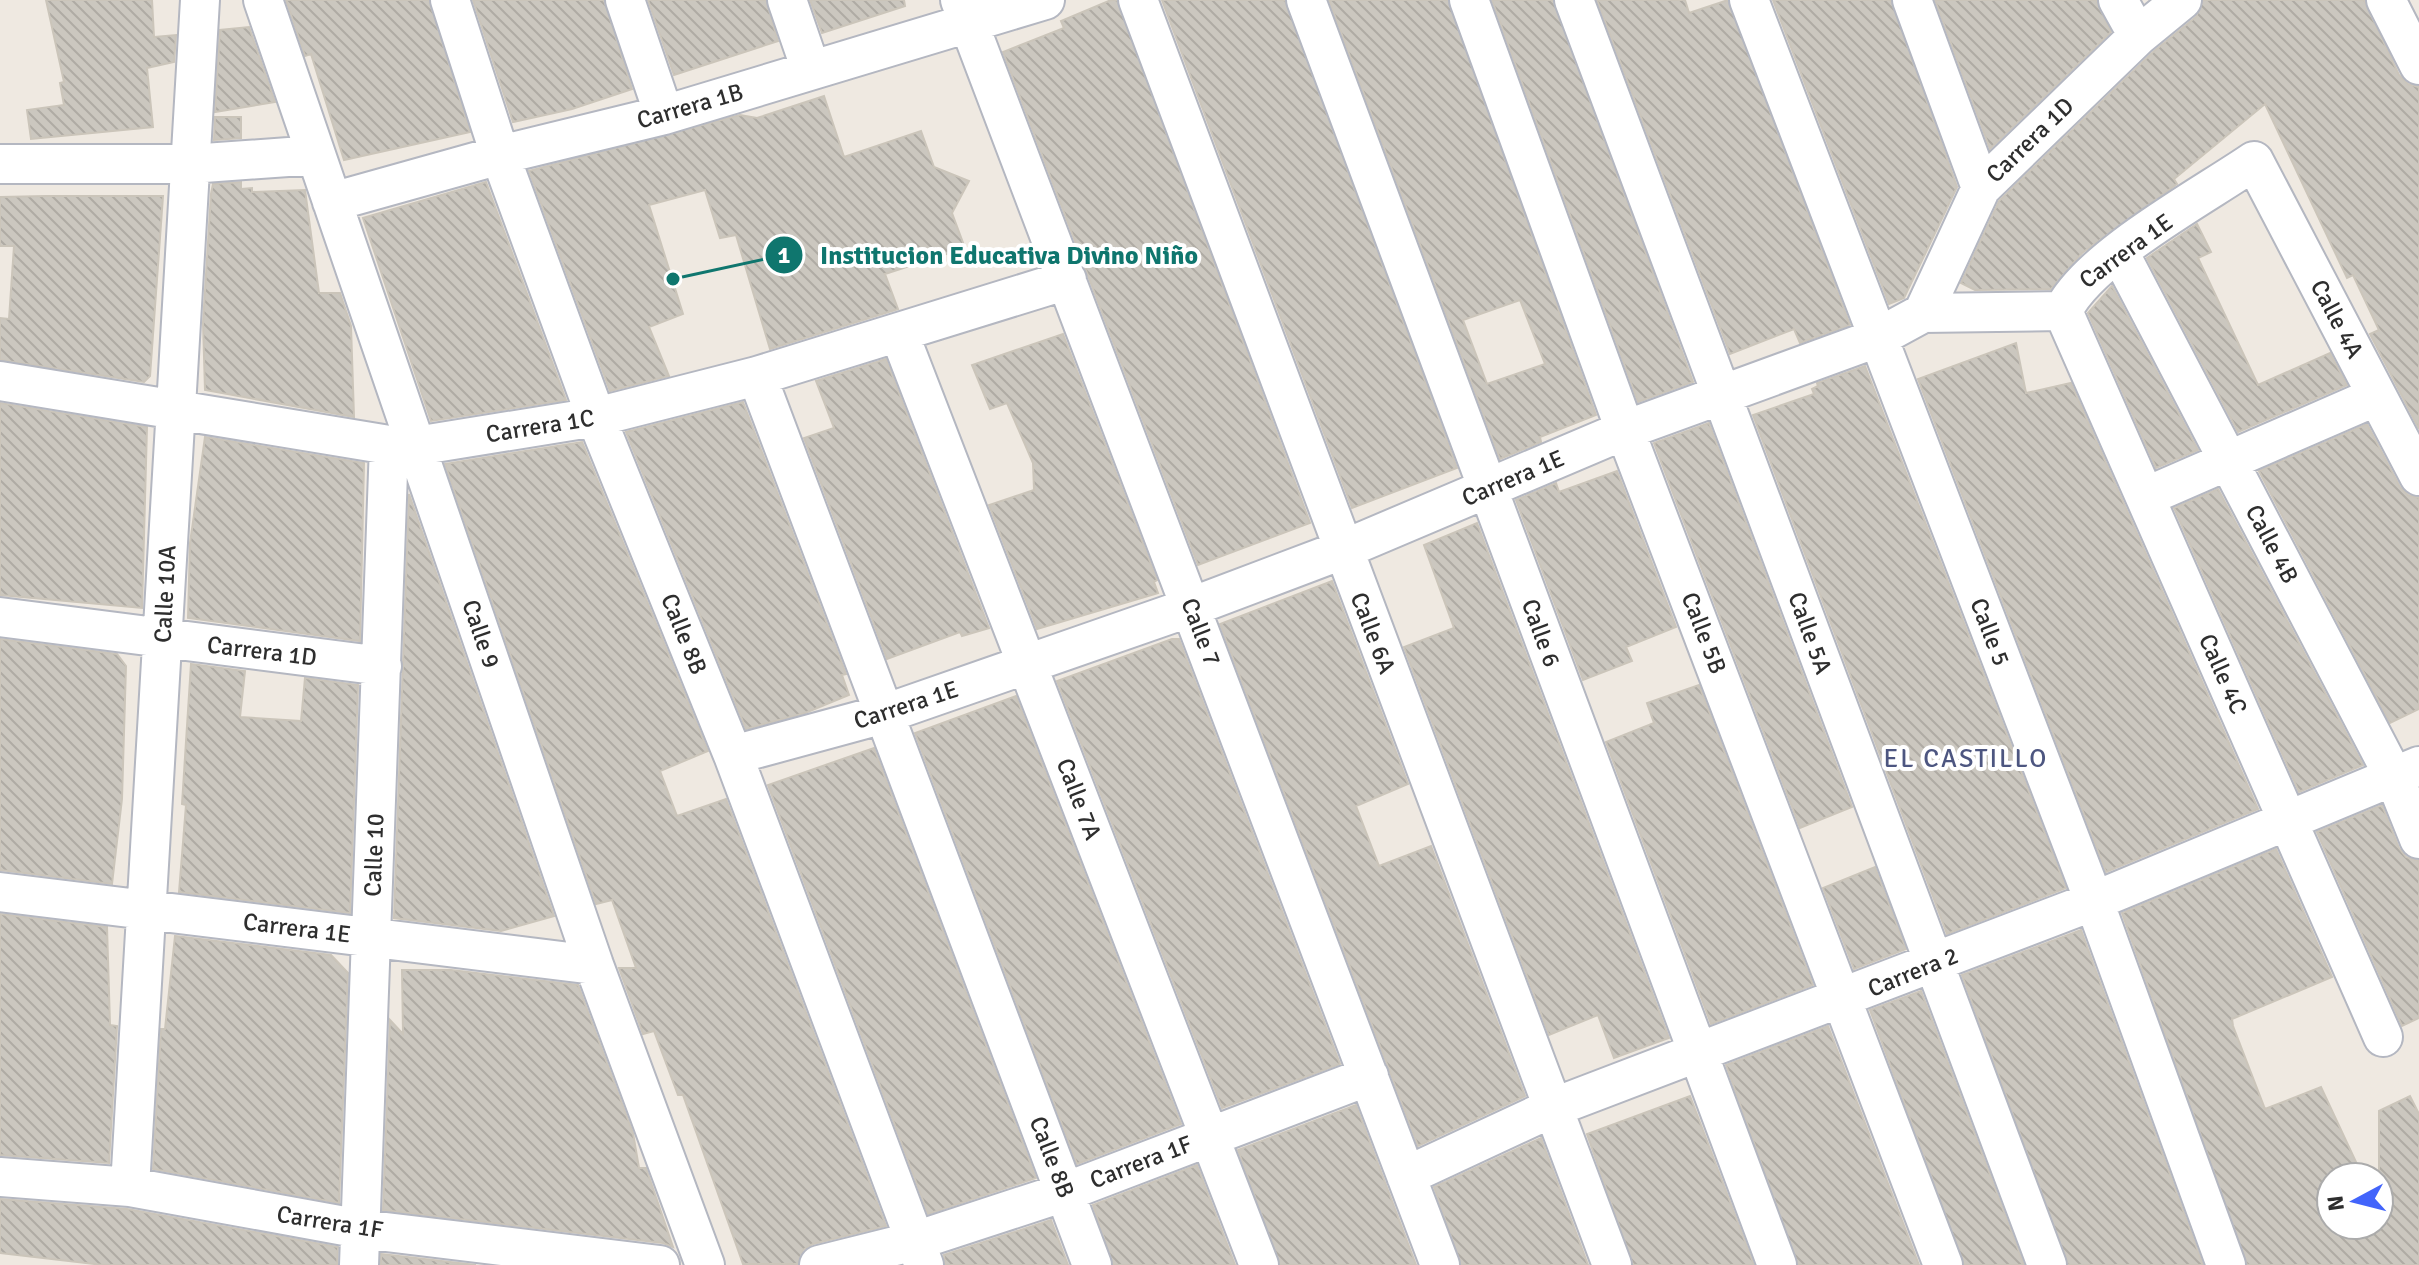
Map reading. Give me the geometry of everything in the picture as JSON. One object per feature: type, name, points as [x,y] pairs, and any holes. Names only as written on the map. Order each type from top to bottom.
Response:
[{"type":"street","name":"Calle 10A","points":[[130,1187],[200,0]]},
{"type":"street","name":"Calle 9","points":[[263,0],[332,202],[403,445],[705,1265]]},
{"type":"street","name":"Calle 8B","points":[[450,0],[500,155],[596,417],[733,755],[920,1253]]},
{"type":"street","points":[[625,0],[664,115]]},
{"type":"street","points":[[787,0],[811,70]]},
{"type":"street","name":"Carrera 1B","points":[[332,202],[500,155],[664,115],[811,70],[965,12],[1045,0]]},
{"type":"street","name":"Calle 6A","points":[[1138,0],[1612,1265]]},
{"type":"street","name":"Calle 6","points":[[1306,0],[1777,1265]]},
{"type":"street","name":"Calle 5B","points":[[1469,0],[1625,430],[1943,1265]]},
{"type":"street","name":"Calle 5A","points":[[1574,0],[2047,1265]]},
{"type":"street","name":"Calle 5","points":[[1749,0],[2094,901],[2226,1265]]},
{"type":"street","points":[[1912,0],[1981,188]]},
{"type":"street","points":[[2118,0],[2138,36]]},
{"type":"street","name":"Carrera 1D","points":[[1923,313],[1981,188],[2138,36],[2182,0]]},
{"type":"street","points":[[2386,0],[2416,52]]},
{"type":"street","name":"Calle 7","points":[[965,12],[1440,1265]]},
{"type":"street","points":[[0,164],[190,164],[316,155]]},
{"type":"street","name":"Carrera 1E","points":[[733,755],[884,714],[1191,607],[1342,550],[1625,430],[1877,338],[1923,313],[2063,311],[2073,290],[2119,252],[2254,161]]},
{"type":"street","name":"Calle 4A","points":[[2254,161],[2419,476]]},
{"type":"street","name":"Calle 4B","points":[[2119,252],[2227,459],[2406,772],[2419,839]]},
{"type":"street","name":"Carrera 1C","points":[[0,381],[403,445],[596,417],[757,376],[1067,280]]},
{"type":"street","name":"Calle 4C","points":[[2063,311],[2383,1037]]},
{"type":"street","name":"Calle 7A","points":[[899,333],[1259,1265]]},
{"type":"street","name":"Calle 8B","points":[[757,376],[1092,1265]]},
{"type":"street","points":[[2145,497],[2377,396]]},
{"type":"street","name":"Calle 10","points":[[360,1247],[382,666],[403,445]]},
{"type":"street","name":"Carrera 1D","points":[[0,617],[382,666]]},
{"type":"street","name":"Carrera 2","points":[[1406,1176],[1552,1108],[2094,901],[2406,772]]},
{"type":"street","name":"Carrera 1E","points":[[0,892],[594,965]]},
{"type":"street","name":"Carrera 1F","points":[[819,1265],[920,1253],[1209,1135],[1369,1076]]},
{"type":"street","name":"Carrera 1F","points":[[0,1177],[130,1187],[360,1247],[660,1265]]},
{"type":"building","points":[[46,0],[152,0],[154,37],[176,35],[174,62],[147,68],[153,127],[31,139],[27,110],[64,105],[60,83],[64,82]]},
{"type":"building","points":[[286,0],[429,0],[470,132],[344,160],[311,54],[305,56]]},
{"type":"building","points":[[473,0],[604,0],[632,89],[572,109],[513,122]]},
{"type":"building","points":[[648,0],[766,0],[778,41],[674,75]]},
{"type":"building","points":[[810,0],[904,0],[905,6],[822,33]]},
{"type":"building","points":[[1117,0],[1310,523],[1198,565],[1003,52],[1064,28],[1061,21]]},
{"type":"building","points":[[1162,0],[1285,0],[1457,468],[1352,508]]},
{"type":"building","points":[[1329,0],[1448,0],[1596,415],[1540,437],[1541,442],[1500,459]],"holes":[[[1520,300],[1545,364],[1487,384],[1463,320]]]},
{"type":"building","points":[[1492,0],[1553,0],[1693,382],[1638,402]]},
{"type":"building","points":[[1597,0],[1685,0],[1689,13],[1728,0],[1850,325],[1800,343],[1794,329],[1730,354]]},
{"type":"building","points":[[1773,0],[1891,0],[1957,187],[1904,298],[1889,304]]},
{"type":"building","points":[[1935,0],[2096,0],[2111,32],[1990,149]]},
{"type":"building","points":[[2203,0],[2364,0],[2399,75],[2408,84],[2419,87],[2419,429],[2370,334],[2379,330],[2353,275],[2347,278],[2265,104],[2174,179],[2177,184],[2082,253],[2051,289],[1975,290],[1961,283],[1999,201],[2153,52],[2196,17]]},
{"type":"building","points":[[249,27],[275,102],[215,112],[220,30]]},
{"type":"building","points":[[824,96],[844,157],[921,131],[934,167],[969,181],[952,213],[965,248],[885,274],[898,309],[770,349],[736,235],[720,238],[705,190],[649,205],[683,314],[649,327],[669,376],[610,391],[529,171],[740,115],[757,118]]},
{"type":"building","points":[[215,117],[241,117],[241,138],[214,140]]},
{"type":"building","points":[[241,182],[241,189],[252,188],[252,192],[305,190],[319,293],[340,293],[351,326],[354,417],[205,390],[203,323],[211,194],[213,184]]},
{"type":"building","points":[[486,182],[566,400],[431,421],[363,218]]},
{"type":"building","points":[[163,196],[150,376],[144,382],[0,360],[0,318],[9,319],[14,246],[0,246],[0,197]]},
{"type":"building","points":[[2197,224],[2211,252],[2198,258],[2258,385],[2330,353],[2347,385],[2238,432],[2147,258]]},
{"type":"building","points":[[2112,286],[2198,450],[2156,468],[2088,313]]},
{"type":"building","points":[[1063,334],[1157,580],[1154,582],[1158,593],[1037,629],[989,505],[1034,490],[1033,463],[1007,403],[990,409],[972,365]]},
{"type":"building","points":[[2016,343],[2026,393],[2071,383],[2258,809],[2106,872],[1918,379]]},
{"type":"building","points":[[886,359],[989,628],[962,636],[960,632],[887,659],[804,438],[834,428],[816,381]]},
{"type":"building","points":[[1865,366],[2066,888],[1947,934],[1753,415],[1814,394],[1812,389],[1818,386],[1817,383]]},
{"type":"building","points":[[743,402],[846,674],[842,675],[849,695],[805,713],[746,729],[626,432]]},
{"type":"building","points":[[0,403],[147,427],[142,608],[0,595]]},
{"type":"building","points":[[1709,423],[1852,807],[1800,828],[1654,443]]},
{"type":"building","points":[[2367,424],[2400,487],[2408,495],[2419,498],[2419,709],[2390,723],[2259,471]]},
{"type":"building","points":[[205,437],[364,463],[360,641],[188,618],[190,543]]},
{"type":"building","points":[[582,442],[708,751],[660,771],[677,816],[726,799],[886,1226],[813,1244],[803,1250],[798,1264],[743,1264],[683,1095],[678,1095],[654,1031],[643,1034],[619,968],[636,968],[612,900],[596,904],[445,464]]},
{"type":"building","points":[[1617,471],[1676,627],[1626,647],[1632,661],[1583,680],[1516,500],[1556,483],[1559,492]]},
{"type":"building","points":[[2218,489],[2363,765],[2299,792],[2174,508]]},
{"type":"building","points":[[409,494],[554,916],[501,931],[394,918]]},
{"type":"building","points":[[1477,523],[1669,1038],[1614,1058],[1598,1015],[1549,1035],[1404,647],[1454,628],[1424,545]]},
{"type":"building","points":[[1332,581],[1408,784],[1356,806],[1379,866],[1431,846],[1525,1096],[1418,1146],[1220,624]]},
{"type":"building","points":[[0,639],[117,654],[126,666],[122,799],[112,884],[0,870]]},
{"type":"building","points":[[1179,639],[1340,1064],[1222,1108],[1057,681]]},
{"type":"building","points":[[191,664],[245,671],[240,717],[301,721],[305,678],[358,685],[350,913],[179,892],[186,805],[182,804]]},
{"type":"building","points":[[1699,685],[1813,985],[1711,1024],[1606,742],[1654,723],[1647,703]]},
{"type":"building","points":[[1016,696],[1181,1124],[1077,1164],[915,733]]},
{"type":"building","points":[[874,748],[1036,1178],[928,1214],[768,785]]},
{"type":"building","points":[[2382,805],[2399,848],[2406,857],[2419,861],[2419,1018],[2402,1026],[2317,832]]},
{"type":"building","points":[[2276,849],[2332,977],[2232,1019],[2233,1026],[2265,1109],[2321,1087],[2356,1161],[2315,1161],[2315,1241],[2395,1241],[2395,1161],[2379,1161],[2379,1111],[2410,1096],[2419,1114],[2419,1265],[2247,1265],[2122,913]]},
{"type":"building","points":[[1875,867],[1906,949],[1854,969],[1823,888]]},
{"type":"building","points":[[0,914],[107,927],[110,1025],[117,1026],[109,1163],[0,1155]]},
{"type":"building","points":[[2081,930],[2203,1265],[2068,1265],[1962,975]]},
{"type":"building","points":[[175,936],[331,955],[348,973],[339,1203],[153,1169],[161,1029],[165,1029]]},
{"type":"building","points":[[402,970],[451,970],[578,985],[633,1133],[639,1168],[646,1168],[673,1247],[663,1243],[383,1210],[390,1020],[403,1034]]},
{"type":"building","points":[[1921,991],[2024,1265],[1964,1265],[1870,1010]]},
{"type":"building","points":[[1828,1026],[1919,1265],[1798,1265],[1726,1065]]},
{"type":"building","points":[[1690,1096],[1754,1265],[1633,1265],[1587,1134]]},
{"type":"building","points":[[1356,1105],[1416,1265],[1280,1265],[1238,1150]]},
{"type":"building","points":[[1541,1138],[1588,1265],[1461,1265],[1434,1187]]},
{"type":"building","points":[[1197,1165],[1235,1265],[1113,1265],[1093,1205]]},
{"type":"building","points":[[0,1199],[127,1209],[338,1247],[337,1265],[103,1265],[0,1253]]},
{"type":"building","points":[[1051,1220],[1068,1265],[945,1265],[944,1255]]},
{"type":"building","points":[[381,1254],[476,1265],[381,1265]]},
{"type":"place","name":"Institucion Educativa Divino Niño","points":[[673,279]]},
{"type":"district","name":"EL CASTILLO","points":[[1966,759]]}]
